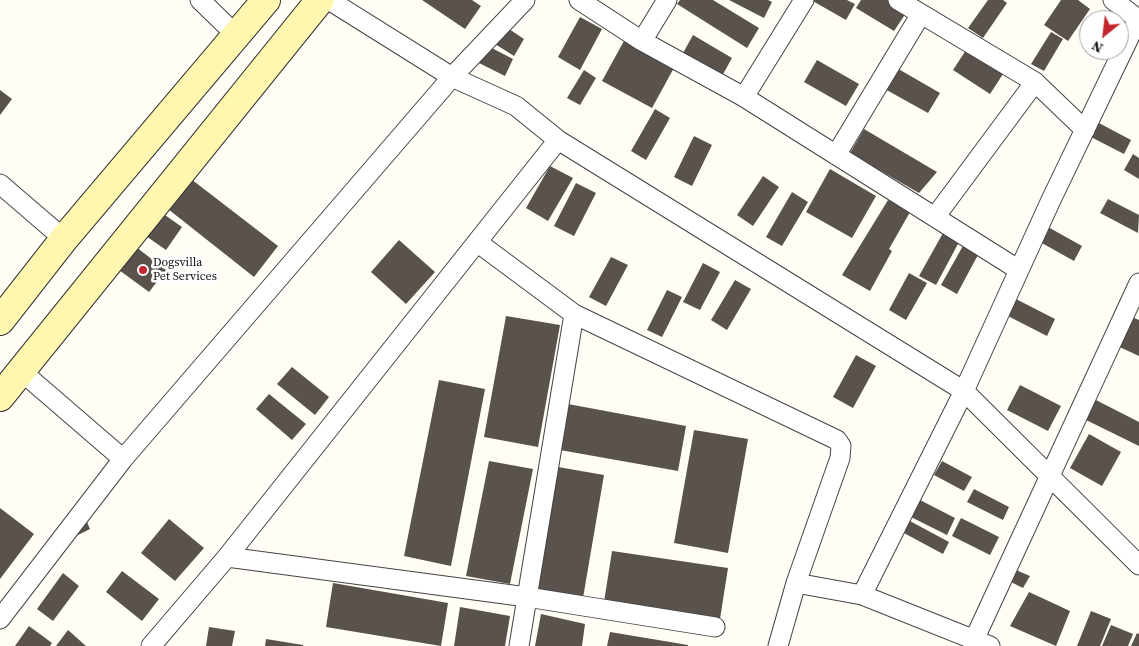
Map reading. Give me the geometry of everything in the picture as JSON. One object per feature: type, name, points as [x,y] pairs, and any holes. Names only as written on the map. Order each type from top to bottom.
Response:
[{"type":"street","points":[[200,0],[236,35]]},
{"type":"street","points":[[0,321],[64,239],[266,0]]},
{"type":"street","points":[[0,397],[320,0]]},
{"type":"street","points":[[329,0],[452,77],[516,106],[558,140],[964,391],[1139,564]]},
{"type":"street","points":[[0,619],[123,459],[452,77],[524,0]]},
{"type":"street","points":[[579,0],[642,41],[744,97],[1018,270]]},
{"type":"street","points":[[642,41],[667,0]]},
{"type":"street","points":[[744,97],[804,0]]},
{"type":"street","points":[[898,0],[1035,82],[1085,130]]},
{"type":"street","points":[[862,595],[964,391],[1018,270],[1139,20],[1113,0]]},
{"type":"street","points":[[836,155],[921,14]]},
{"type":"street","points":[[935,218],[1035,82]]},
{"type":"street","points":[[151,646],[227,557],[558,140]]},
{"type":"street","points":[[0,184],[64,239]]},
{"type":"street","points":[[477,242],[574,314],[837,440],[841,446],[840,458],[796,583],[778,646]]},
{"type":"street","points":[[796,583],[862,595],[982,643],[1049,476],[1139,283]]},
{"type":"street","points":[[519,646],[574,314]]},
{"type":"street","points":[[21,371],[123,459]]},
{"type":"street","points":[[227,557],[527,597],[714,627]]},
{"type":"building","points":[[422,0],[472,0],[481,6],[465,29]]},
{"type":"building","points":[[680,0],[713,0],[759,28],[747,48],[677,4]]},
{"type":"building","points":[[729,0],[768,0],[772,2],[764,18]]},
{"type":"building","points":[[811,0],[847,0],[855,4],[846,20]]},
{"type":"building","points":[[861,0],[892,0],[908,10],[894,31],[856,8]]},
{"type":"building","points":[[988,0],[1003,0],[1007,3],[983,38],[968,28]]},
{"type":"building","points":[[1061,0],[1078,0],[1090,9],[1079,10],[1079,25],[1068,41],[1044,25]]},
{"type":"building","points":[[580,17],[602,29],[580,70],[558,57]]},
{"type":"building","points":[[506,27],[524,39],[514,56],[495,44]]},
{"type":"building","points":[[1051,32],[1063,39],[1044,71],[1031,64]]},
{"type":"building","points":[[693,35],[732,58],[722,76],[683,53]]},
{"type":"building","points":[[625,39],[675,66],[652,108],[602,81]]},
{"type":"building","points":[[484,44],[513,59],[505,76],[475,61]]},
{"type":"building","points":[[966,50],[1003,74],[990,94],[953,70]]},
{"type":"building","points":[[817,60],[859,84],[846,106],[804,82]]},
{"type":"building","points":[[895,67],[940,93],[928,113],[883,88]]},
{"type":"building","points":[[584,70],[596,78],[580,105],[567,98]]},
{"type":"building","points":[[0,90],[12,99],[0,115]]},
{"type":"building","points":[[655,109],[670,118],[646,160],[631,151]]},
{"type":"building","points":[[1097,122],[1131,140],[1124,154],[1089,136]]},
{"type":"building","points":[[864,129],[937,172],[919,193],[850,153]]},
{"type":"building","points":[[694,136],[712,145],[692,186],[674,177]]},
{"type":"building","points":[[1133,154],[1139,158],[1139,179],[1124,170]]},
{"type":"building","points":[[550,166],[573,178],[548,221],[526,208]]},
{"type":"building","points":[[830,169],[876,196],[852,238],[806,212]]},
{"type":"building","points":[[763,176],[779,187],[753,226],[737,215]]},
{"type":"building","points":[[191,179],[278,246],[254,277],[168,209]]},
{"type":"building","points":[[576,183],[596,193],[574,236],[554,226]]},
{"type":"building","points":[[792,192],[808,202],[782,246],[766,237]]},
{"type":"building","points":[[1108,199],[1139,215],[1138,233],[1100,213]]},
{"type":"building","points":[[888,200],[910,212],[889,249],[892,251],[870,291],[842,275]]},
{"type":"building","points":[[162,213],[182,227],[166,250],[146,236]]},
{"type":"building","points":[[1048,227],[1082,246],[1074,261],[1040,242]]},
{"type":"building","points":[[943,233],[959,242],[936,285],[919,276]]},
{"type":"building","points":[[399,240],[435,272],[406,304],[371,272]]},
{"type":"building","points":[[964,244],[979,253],[957,294],[941,285]]},
{"type":"building","name":"Dogsvilla Pet Services","points":[[136,247],[166,270],[149,292],[119,270]]},
{"type":"building","points":[[611,257],[628,265],[606,306],[589,297]]},
{"type":"building","points":[[703,263],[720,272],[700,310],[683,302]]},
{"type":"building","points":[[909,273],[927,283],[906,320],[889,310]]},
{"type":"building","points":[[735,280],[751,289],[727,330],[711,320]]},
{"type":"building","points":[[667,290],[682,297],[662,337],[647,330]]},
{"type":"building","points":[[1012,297],[1055,319],[1047,336],[1004,314]]},
{"type":"building","points":[[1125,314],[1139,320],[1139,356],[1113,344]]},
{"type":"building","points":[[506,316],[560,325],[538,447],[484,437]]},
{"type":"building","points":[[856,355],[876,366],[853,408],[833,397]]},
{"type":"building","points":[[292,367],[329,397],[315,415],[277,384]]},
{"type":"building","points":[[439,380],[485,389],[451,566],[404,556]]},
{"type":"building","points":[[1020,385],[1061,406],[1048,431],[1007,410]]},
{"type":"building","points":[[269,394],[306,424],[292,440],[256,409]]},
{"type":"building","points":[[1092,398],[1139,422],[1139,446],[1082,418]]},
{"type":"building","points":[[568,404],[686,426],[678,471],[560,450]]},
{"type":"building","points":[[694,430],[748,439],[728,553],[674,543]]},
{"type":"building","points":[[1089,434],[1121,452],[1102,486],[1070,468]]},
{"type":"building","points":[[489,461],[533,469],[510,584],[466,576]]},
{"type":"building","points":[[942,461],[972,477],[964,491],[934,475]]},
{"type":"building","points":[[558,467],[604,475],[583,598],[537,590]]},
{"type":"building","points":[[974,489],[1009,507],[1003,520],[967,502]]},
{"type":"building","points":[[920,500],[955,518],[947,535],[911,517]]},
{"type":"building","points":[[0,508],[34,534],[0,579]]},
{"type":"building","points":[[961,518],[999,537],[990,555],[952,536]]},
{"type":"building","points":[[169,519],[204,548],[175,581],[141,553]]},
{"type":"building","points":[[908,520],[949,542],[943,554],[902,532]]},
{"type":"building","points":[[87,522],[90,529],[76,536],[72,529]]},
{"type":"building","points":[[612,551],[728,568],[720,619],[604,602]]},
{"type":"building","points":[[1009,567],[1030,576],[1023,588],[1005,579]]},
{"type":"building","points":[[122,571],[159,599],[142,621],[106,592]]},
{"type":"building","points":[[63,573],[79,586],[53,621],[37,609]]},
{"type":"building","points":[[333,583],[448,603],[441,646],[326,627]]},
{"type":"building","points":[[1029,592],[1070,611],[1056,646],[1010,626]]},
{"type":"building","points":[[460,607],[510,616],[505,646],[454,646]]},
{"type":"building","points":[[1091,611],[1111,619],[1100,646],[1077,646]]},
{"type":"building","points":[[541,614],[585,624],[582,646],[535,646]]},
{"type":"building","points":[[1111,625],[1133,634],[1128,646],[1102,646]]},
{"type":"building","points":[[29,626],[52,643],[50,646],[15,646]]},
{"type":"building","points":[[209,627],[235,631],[232,646],[206,646]]},
{"type":"building","points":[[68,630],[86,646],[56,646]]},
{"type":"building","points":[[610,632],[688,645],[688,646],[607,646]]},
{"type":"building","points":[[1137,633],[1139,634],[1139,646],[1131,646]]},
{"type":"building","points":[[266,639],[303,645],[303,646],[265,646]]},
{"type":"place","name":"Dogsvilla Pet Services","points":[[143,270]]}]
